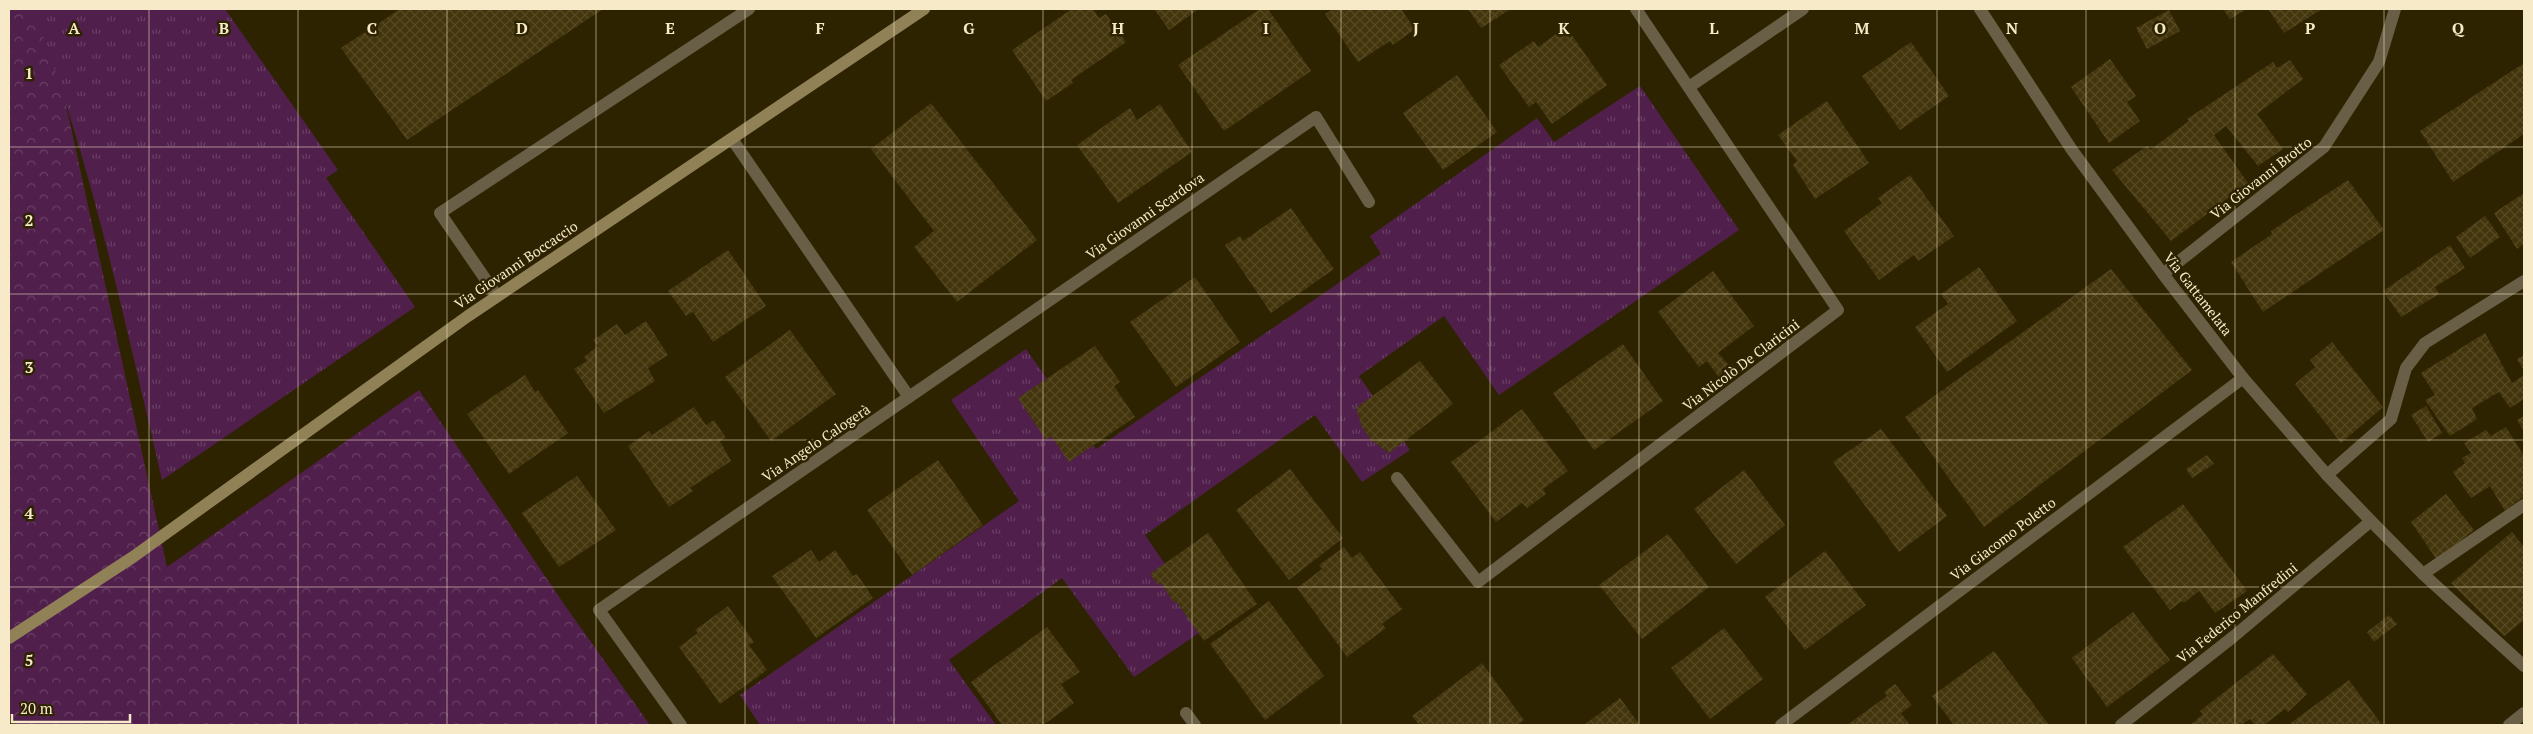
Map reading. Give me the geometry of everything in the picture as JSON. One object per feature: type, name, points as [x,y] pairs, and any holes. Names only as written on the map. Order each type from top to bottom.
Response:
[{"type":"street","points":[[496,296],[440,213],[749,9]]},
{"type":"street","name":"Via Giovanni Boccaccio","points":[[9,638],[134,557],[496,296],[924,9]]},
{"type":"street","name":"Via Nicolò De Claricini","points":[[1397,478],[1478,582],[1838,310],[1636,9]]},
{"type":"street","points":[[1689,87],[1803,9]]},
{"type":"street","name":"Via Gattamelata","points":[[1980,9],[2072,150],[2163,274],[2243,378],[2327,475],[2371,521],[2423,574],[2524,666]]},
{"type":"street","name":"Via Giovanni Brotto","points":[[2163,274],[2324,147],[2379,62],[2395,9]]},
{"type":"street","name":"Via Giovanni Scardova","points":[[909,398],[1316,117],[1369,202]]},
{"type":"street","points":[[732,139],[909,398]]},
{"type":"street","points":[[2327,475],[2391,419],[2406,368],[2425,343],[2524,281]]},
{"type":"street","name":"Via Giacomo Poletto","points":[[1781,725],[2243,378]]},
{"type":"street","name":"Via Angelo Calogerà","points":[[681,725],[599,610],[909,398]]},
{"type":"street","points":[[2423,574],[2524,505]]},
{"type":"street","name":"Via Federico Manfredini","points":[[2120,725],[2233,637],[2371,521]]},
{"type":"street","points":[[2509,725],[2524,712]]},
{"type":"street","points":[[1186,713],[1195,725]]},
{"type":"green space","points":[[9,9],[33,9],[61,82],[167,567],[419,390],[566,607],[650,725],[18,725],[9,714]]},
{"type":"green space","points":[[33,9],[225,9],[338,170],[326,178],[415,307],[162,480],[90,183],[54,66]]},
{"type":"green space","points":[[1640,86],[1739,230],[1499,395],[1444,316],[1359,376],[1410,450],[1362,482],[1315,415],[1145,535],[1208,627],[1134,677],[1062,578],[949,660],[996,725],[760,725],[740,695],[1019,501],[951,400],[1026,349],[1096,449],[1381,254],[1370,236],[1537,118],[1554,142]]},
{"type":"building","points":[[400,9],[603,9],[407,140],[341,48]]},
{"type":"building","points":[[1072,9],[1093,9],[1099,18],[1106,14],[1126,42],[1071,80],[1073,83],[1046,101],[1012,50]]},
{"type":"building","points":[[1154,9],[1199,9],[1169,30]]},
{"type":"building","points":[[1260,9],[1268,9],[1311,71],[1224,131],[1178,65]]},
{"type":"building","points":[[1333,9],[1401,9],[1415,29],[1393,45],[1390,41],[1358,62],[1325,14]]},
{"type":"building","points":[[1468,9],[1511,9],[1481,28]]},
{"type":"building","points":[[2223,9],[2247,9],[2230,19]]},
{"type":"building","points":[[2268,9],[2322,9],[2284,33]]},
{"type":"building","points":[[2169,10],[2180,31],[2147,49],[2136,28]]},
{"type":"building","points":[[1566,27],[1607,85],[1552,124],[1536,102],[1529,107],[1499,65],[1534,41],[1538,47]]},
{"type":"building","points":[[1911,42],[1949,96],[1900,130],[1862,76]]},
{"type":"building","points":[[2110,59],[2136,96],[2127,102],[2140,121],[2109,143],[2071,87]]},
{"type":"building","points":[[2290,60],[2303,79],[2257,114],[2283,149],[2258,166],[2226,126],[2214,135],[2248,183],[2171,241],[2112,170],[2147,146],[2150,150],[2189,121],[2187,119],[2273,62],[2277,68]]},
{"type":"building","points":[[2524,63],[2524,134],[2453,182],[2420,131]]},
{"type":"building","points":[[1457,75],[1497,132],[1443,170],[1403,113]]},
{"type":"building","points":[[1827,101],[1869,163],[1815,199],[1793,165],[1797,161],[1778,135]]},
{"type":"building","points":[[931,103],[1037,240],[957,302],[914,247],[934,231],[871,149]]},
{"type":"building","points":[[1160,104],[1192,152],[1118,203],[1077,145],[1130,108],[1137,120]]},
{"type":"building","points":[[1910,175],[1954,236],[1918,261],[1914,255],[1879,280],[1844,231],[1882,203],[1878,198]]},
{"type":"building","points":[[2348,180],[2384,230],[2263,312],[2231,262],[2272,234],[2271,231]]},
{"type":"building","points":[[2524,193],[2524,244],[2517,249],[2494,213]]},
{"type":"building","points":[[1291,208],[1334,269],[1271,313],[1225,245],[1240,236],[1243,241]]},
{"type":"building","points":[[2485,216],[2500,237],[2470,258],[2456,237]]},
{"type":"building","points":[[2450,245],[2465,268],[2435,287],[2439,294],[2401,317],[2383,291]]},
{"type":"building","points":[[728,250],[766,306],[713,342],[693,312],[686,316],[668,291]]},
{"type":"building","points":[[1979,267],[2017,321],[1947,372],[1915,327],[1948,304],[1941,294]]},
{"type":"building","points":[[2111,269],[2192,370],[1984,527],[1905,417]]},
{"type":"building","points":[[1713,271],[1754,326],[1718,353],[1736,373],[1723,383],[1707,361],[1699,367],[1658,312]]},
{"type":"building","points":[[1195,277],[1240,342],[1176,387],[1130,322]]},
{"type":"building","points":[[646,321],[668,355],[648,368],[655,381],[604,413],[574,369],[587,361],[584,357],[598,346],[593,340],[617,324],[625,335]]},
{"type":"building","points":[[790,330],[836,394],[771,441],[725,377]]},
{"type":"building","points":[[2485,333],[2512,383],[2524,375],[2524,399],[2510,408],[2499,392],[2472,408],[2477,419],[2450,436],[2425,400],[2435,395],[2421,373]]},
{"type":"building","points":[[2332,342],[2383,407],[2341,443],[2295,384],[2315,367],[2310,360]]},
{"type":"building","points":[[1623,344],[1663,401],[1594,450],[1553,393]]},
{"type":"building","points":[[1095,346],[1120,382],[1114,386],[1135,417],[1069,462],[1051,436],[1046,440],[1018,398]]},
{"type":"building","points":[[2524,355],[2524,371],[2517,359]]},
{"type":"building","points":[[1420,361],[1453,404],[1389,453],[1371,440],[1362,427],[1356,408]]},
{"type":"building","points":[[525,375],[535,392],[538,390],[568,433],[509,474],[467,414]]},
{"type":"building","points":[[2426,406],[2442,433],[2428,442],[2411,415]]},
{"type":"building","points":[[694,407],[706,425],[714,420],[726,438],[720,441],[731,461],[690,488],[693,491],[669,507],[628,446],[649,431],[652,435]]},
{"type":"building","points":[[1522,409],[1568,471],[1543,489],[1546,494],[1527,508],[1522,503],[1496,522],[1451,462]]},
{"type":"building","points":[[2524,416],[2524,432],[2517,420]]},
{"type":"building","points":[[2506,427],[2524,456],[2524,496],[2505,511],[2490,486],[2471,498],[2453,472],[2465,463],[2462,458],[2471,453],[2464,443],[2486,430],[2491,436]]},
{"type":"building","points":[[1881,429],[1947,516],[1899,552],[1833,462]]},
{"type":"building","points":[[2207,455],[2214,464],[2192,478],[2186,469]]},
{"type":"building","points":[[938,460],[983,525],[912,575],[867,510]]},
{"type":"building","points":[[1290,469],[1343,538],[1289,580],[1236,510]]},
{"type":"building","points":[[1744,470],[1785,525],[1736,564],[1694,509]]},
{"type":"building","points":[[577,476],[616,530],[559,567],[522,513]]},
{"type":"building","points":[[2446,494],[2474,530],[2437,560],[2411,522]]},
{"type":"building","points":[[2183,504],[2247,591],[2215,613],[2199,591],[2184,603],[2182,601],[2170,610],[2123,547]]},
{"type":"building","points":[[2512,532],[2524,547],[2524,620],[2504,636],[2451,583]]},
{"type":"building","points":[[1208,533],[1257,604],[1204,641],[1176,601],[1174,603],[1161,583],[1158,585],[1150,574]]},
{"type":"building","points":[[1668,534],[1709,587],[1642,639],[1599,585]]},
{"type":"building","points":[[1344,547],[1352,558],[1360,552],[1402,609],[1382,624],[1386,628],[1347,657],[1297,588],[1322,569],[1319,565]]},
{"type":"building","points":[[811,550],[819,562],[835,550],[853,576],[857,574],[873,598],[816,638],[772,576]]},
{"type":"building","points":[[1825,551],[1866,605],[1805,650],[1765,597]]},
{"type":"building","points":[[1269,601],[1324,676],[1265,720],[1210,644]]},
{"type":"building","points":[[728,606],[754,642],[749,645],[767,670],[720,704],[679,647],[698,633],[695,630]]},
{"type":"building","points":[[2133,612],[2170,660],[2107,707],[2072,658]]},
{"type":"building","points":[[2389,615],[2397,624],[2374,642],[2367,632]]},
{"type":"building","points":[[1047,627],[1080,672],[1061,684],[1074,703],[1043,725],[1002,725],[971,682]]},
{"type":"building","points":[[1724,628],[1763,679],[1710,719],[1671,668]]},
{"type":"building","points":[[1994,651],[2049,725],[1954,725],[1932,696]]},
{"type":"building","points":[[2273,654],[2307,694],[2288,712],[2285,709],[2264,725],[2255,725],[2250,719],[2241,725],[2190,725],[2203,714],[2200,711]]},
{"type":"building","points":[[1482,663],[1524,720],[1517,725],[1419,725],[1412,716]]},
{"type":"building","points":[[2349,680],[2382,725],[2288,725]]},
{"type":"building","points":[[1895,684],[1912,705],[1901,713],[1910,725],[1847,725],[1887,696],[1884,692]]},
{"type":"building","points":[[1620,698],[1640,725],[1584,725]]}]
